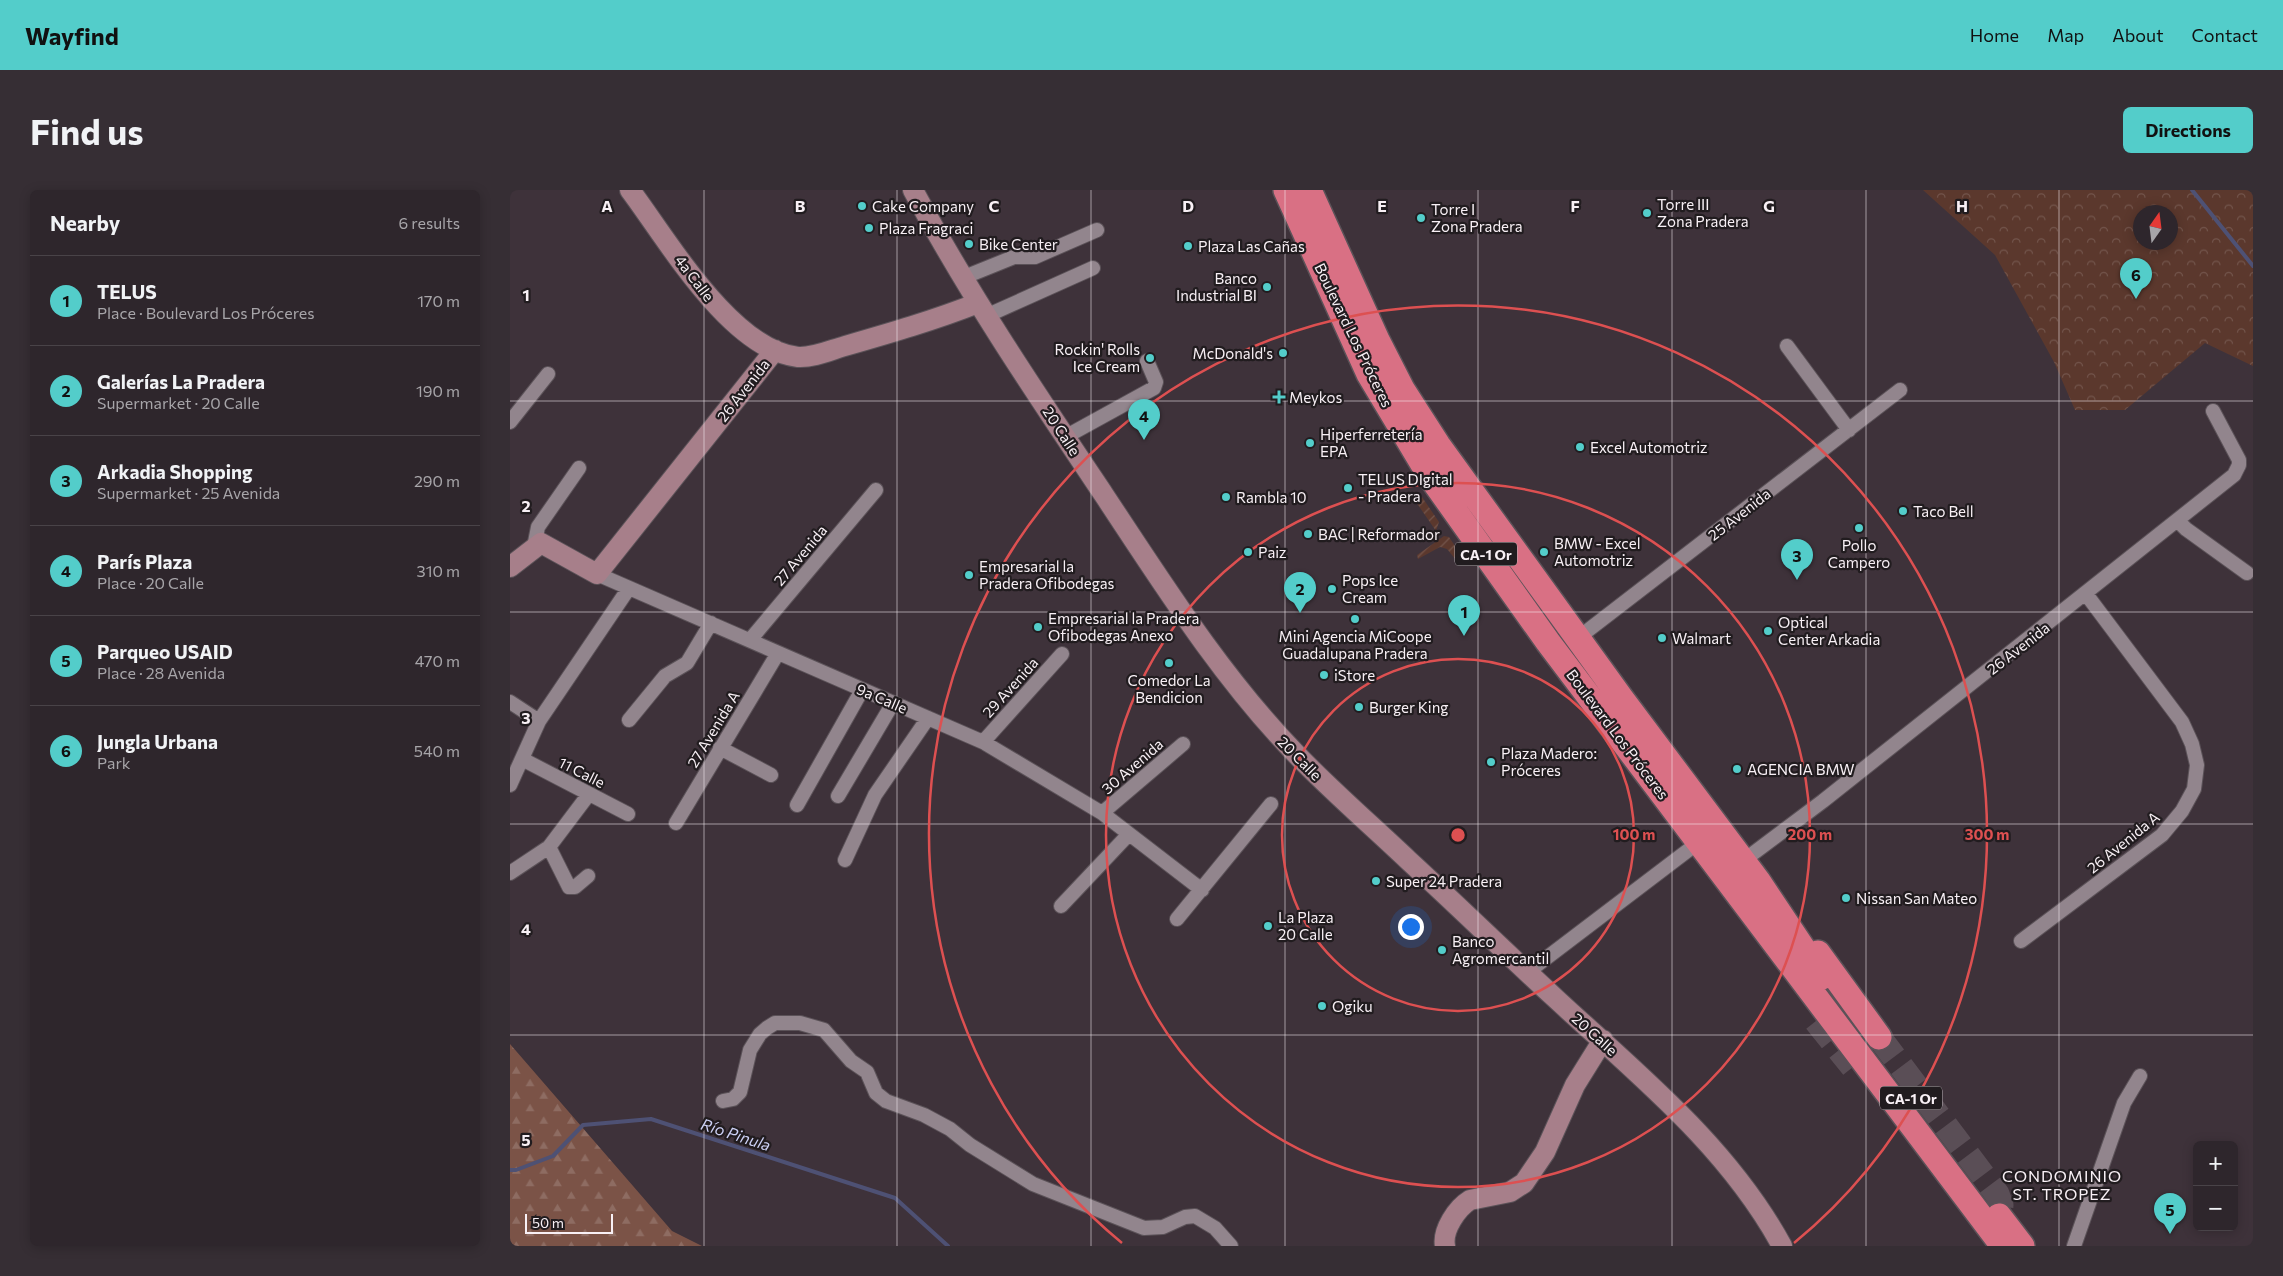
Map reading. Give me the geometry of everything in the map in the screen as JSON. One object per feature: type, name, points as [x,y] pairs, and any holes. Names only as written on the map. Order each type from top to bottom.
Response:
[{"type":"highway","name":"Boulevard Los Próceres","points":[[1286,190],[1369,374],[1430,476],[1554,650],[1799,973],[1995,1241]]},
{"type":"highway","name":"Boulevard Los Próceres","points":[[1309,190],[1377,340],[1402,389],[1438,444],[1578,638],[1774,903],[1805,954],[2022,1246]]},
{"type":"highway","points":[[1774,903],[1807,938],[1880,1037]]},
{"type":"highway","points":[[1799,973],[1816,1020]]},
{"type":"main road","name":"4a Calle","points":[[630,190],[717,307],[755,340],[775,350]]},
{"type":"main road","name":"20 Calle","points":[[913,190],[962,278],[1065,437],[1207,645],[1272,729],[1321,780],[1603,1040],[1703,1137],[1740,1182],[1782,1246]]},
{"type":"main road","name":"26 Avenida","points":[[597,574],[775,350],[798,357],[808,356],[982,309]]},
{"type":"main road","name":"9a Calle","points":[[537,545],[597,574]]},
{"type":"main road","points":[[510,567],[537,545]]},
{"type":"main road","points":[[1444,1246],[1449,1225],[1464,1204],[1470,1200],[1510,1192],[1524,1183],[1545,1152],[1575,1085],[1603,1040]]},
{"type":"street","points":[[962,278],[1014,257],[1035,257],[1097,230]]},
{"type":"street","points":[[982,309],[1093,268]]},
{"type":"street","points":[[1787,346],[1849,430]]},
{"type":"street","points":[[1065,437],[1154,388],[1156,382],[1148,361]]},
{"type":"street","points":[[510,422],[548,374]]},
{"type":"street","name":"25 Avenida","points":[[1578,638],[1900,390]]},
{"type":"street","name":"26 Avenida","points":[[1743,862],[2086,594],[2234,475],[2239,460],[2213,411]]},
{"type":"street","points":[[537,545],[538,527],[579,468]]},
{"type":"street","name":"27 Avenida","points":[[750,640],[876,490]]},
{"type":"street","points":[[2178,521],[2186,529],[2247,573]]},
{"type":"street","name":"9a Calle","points":[[597,574],[983,742],[1102,813],[1202,890]]},
{"type":"street","points":[[510,785],[539,721],[629,588]]},
{"type":"street","name":"26 Avenida A","points":[[2022,941],[2162,835],[2182,811],[2194,789],[2198,765],[2192,744],[2182,722],[2086,594]]},
{"type":"street","points":[[629,720],[665,676],[687,663],[711,623]]},
{"type":"street","name":"27 Avenida A","points":[[676,823],[778,653]]},
{"type":"street","name":"29 Avenida","points":[[983,742],[1062,654]]},
{"type":"street","points":[[797,805],[862,690]]},
{"type":"street","points":[[510,702],[539,721]]},
{"type":"street","points":[[838,796],[893,703]]},
{"type":"street","points":[[845,860],[875,795],[928,718]]},
{"type":"street","name":"30 Avenida","points":[[1102,813],[1183,744]]},
{"type":"street","points":[[720,748],[771,776]]},
{"type":"street","name":"11 Calle","points":[[522,760],[628,814]]},
{"type":"street","points":[[510,873],[549,847],[589,794]]},
{"type":"street","points":[[1177,919],[1271,804]]},
{"type":"street","points":[[1061,906],[1129,834]]},
{"type":"street","points":[[1528,972],[1700,842]]},
{"type":"street","points":[[549,847],[569,887],[575,888],[588,876]]},
{"type":"street","points":[[723,1101],[733,1099],[740,1092],[750,1050],[760,1034],[775,1023],[800,1023],[824,1030],[851,1060],[867,1072],[873,1087],[886,1101],[924,1115],[950,1128],[970,1145],[1033,1184],[1144,1228],[1163,1227],[1185,1217],[1195,1216],[1216,1228],[1231,1246]]},
{"type":"street","points":[[2074,1246],[2124,1103],[2140,1076]]},
{"type":"green space","points":[[1923,190],[2253,190],[2253,366],[2205,343],[2125,410],[2075,410],[2054,362],[1995,255]]},
{"type":"green space","points":[[1422,497],[1439,522],[1436,531],[1416,502]]},
{"type":"green space","points":[[1444,536],[1449,537],[1463,558],[1460,561],[1456,560],[1447,549],[1440,547],[1418,559],[1417,555]]},
{"type":"green space","points":[[510,1044],[672,1231],[702,1246],[510,1246]]},
{"type":"waterway","points":[[2192,190],[2253,266]]},
{"type":"waterway","name":"Río Pinula","points":[[510,1170],[516,1170],[553,1156],[583,1125],[651,1119],[895,1198],[948,1246]]},
{"type":"tunnel","points":[[1816,1021],[1853,1067]]},
{"type":"tunnel","points":[[1879,1037],[1997,1194],[2001,1205],[2000,1217],[1988,1227],[1983,1228]]},
{"type":"place","name":"Cake Company","points":[[862,206]]},
{"type":"place","name":"Torre III Zona Pradera","points":[[1647,213]]},
{"type":"place","name":"Torre I Zona Pradera","points":[[1421,218]]},
{"type":"place","name":"Plaza Fragraci","points":[[869,228]]},
{"type":"place","name":"Bike Center","points":[[969,244]]},
{"type":"place","name":"Plaza Las Cañas","points":[[1188,246]]},
{"type":"place","name":"Banco Industrial BI","points":[[1267,287]]},
{"type":"place","name":"Jungla Urbana","points":[[2136,299]]},
{"type":"place","name":"McDonald's","points":[[1283,353]]},
{"type":"place","name":"Rockin' Rolls Ice Cream","points":[[1150,358]]},
{"type":"place","name":"Meykos","points":[[1279,397]]},
{"type":"place","name":"París Plaza","points":[[1144,440]]},
{"type":"place","name":"Hiperferretería EPA","points":[[1310,443]]},
{"type":"place","name":"Excel Automotriz","points":[[1580,447]]},
{"type":"place","name":"TELUS DIgital - Pradera","points":[[1348,488]]},
{"type":"place","name":"Rambla 10","points":[[1226,497]]},
{"type":"place","name":"Taco Bell","points":[[1903,511]]},
{"type":"place","name":"Pollo Campero","points":[[1859,528]]},
{"type":"place","name":"BAC | Reformador","points":[[1308,534]]},
{"type":"place","name":"Paiz","points":[[1248,552]]},
{"type":"place","name":"BMW - Excel Automotriz","points":[[1544,552]]},
{"type":"place","name":"Empresarial la Pradera Ofibodegas","points":[[969,575]]},
{"type":"place","name":"Arkadia Shopping","points":[[1797,580]]},
{"type":"place","name":"Pops Ice Cream","points":[[1332,589]]},
{"type":"place","name":"Galerías La Pradera","points":[[1300,613]]},
{"type":"place","name":"Mini Agencia MiCoope Guadalupana Pradera","points":[[1355,619]]},
{"type":"place","name":"Empresarial la Pradera Ofibodegas Anexo","points":[[1038,627]]},
{"type":"place","name":"Optical Center Arkadia","points":[[1768,631]]},
{"type":"place","name":"TELUS","points":[[1464,636]]},
{"type":"place","name":"Walmart","points":[[1662,638]]},
{"type":"place","name":"Comedor La Bendicion","points":[[1169,663]]},
{"type":"place","name":"iStore","points":[[1324,675]]},
{"type":"place","name":"Burger King","points":[[1359,707]]},
{"type":"place","name":"Plaza Madero: Próceres","points":[[1491,762]]},
{"type":"place","name":"AGENCIA BMW","points":[[1737,769]]},
{"type":"place","name":"Super 24 Pradera","points":[[1376,881]]},
{"type":"place","name":"Nissan San Mateo","points":[[1846,898]]},
{"type":"place","name":"La Plaza 20 Calle","points":[[1268,926]]},
{"type":"place","name":"Banco Agromercantil","points":[[1442,950]]},
{"type":"place","name":"Ogiku","points":[[1322,1006]]},
{"type":"place","name":"Parqueo USAID","points":[[2170,1234]]},
{"type":"district","name":"CONDOMINIO ST. TROPEZ","points":[[2062,1184]]}]
